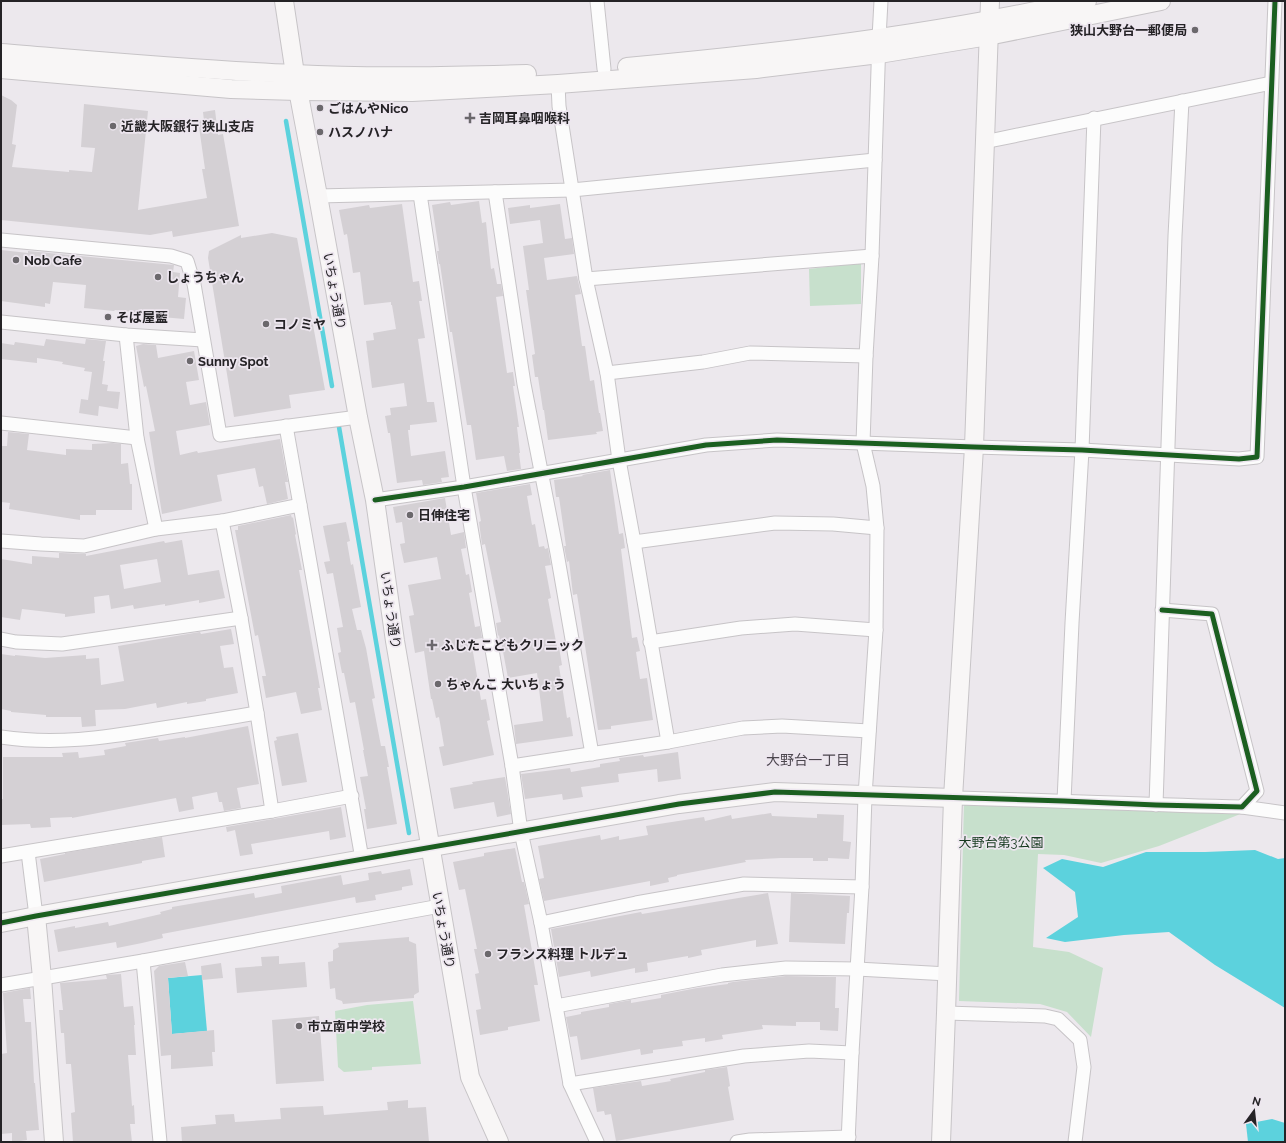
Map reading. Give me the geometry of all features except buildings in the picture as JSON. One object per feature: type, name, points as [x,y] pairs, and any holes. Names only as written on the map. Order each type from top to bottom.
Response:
[{"type":"street","name":"いちょう通り","points":[[284,1],[297,83],[358,417],[375,500],[395,641],[470,1077],[499,1142]]},
{"type":"street","points":[[597,1],[604,69]]},
{"type":"street","points":[[737,1142],[750,1140],[848,1139],[862,887],[865,796],[876,630],[877,528],[873,486],[863,443],[872,256],[881,1]]},
{"type":"street","points":[[941,1142],[953,798],[974,448],[990,1]]},
{"type":"street","points":[[989,28],[1087,1]]},
{"type":"street","points":[[1,53],[172,68],[297,83],[412,92],[558,84],[756,69],[879,46],[1161,1]]},
{"type":"street","points":[[375,500],[464,487],[706,445],[777,440],[974,448],[1082,450],[1239,459],[1257,457],[1275,1]]},
{"type":"street","points":[[1,69],[231,89],[297,83],[445,76],[554,73],[719,58],[879,46]]},
{"type":"street","points":[[984,142],[1094,118],[1271,83]]},
{"type":"street","points":[[558,84],[559,106],[586,279],[607,373],[619,460],[668,742]]},
{"type":"street","points":[[1156,805],[1174,236],[1182,101]]},
{"type":"street","points":[[1064,801],[1082,450],[1094,118]]},
{"type":"street","points":[[318,196],[572,190],[875,160]]},
{"type":"street","points":[[495,192],[524,384],[592,754]]},
{"type":"street","points":[[420,194],[464,487],[512,766],[521,832],[541,923],[570,1084],[597,1142]]},
{"type":"street","points":[[1,240],[171,256],[187,261],[194,284],[220,435],[358,417]]},
{"type":"street","points":[[586,279],[872,256]]},
{"type":"street","points":[[1,322],[126,335],[204,340]]},
{"type":"street","points":[[126,335],[137,438],[156,529]]},
{"type":"street","points":[[607,373],[703,362],[750,353],[866,356]]},
{"type":"street","points":[[1,423],[137,438]]},
{"type":"street","points":[[286,426],[362,859]]},
{"type":"street","points":[[1,541],[84,546],[156,529],[222,521],[300,505]]},
{"type":"street","points":[[222,521],[241,618],[272,812]]},
{"type":"street","points":[[634,542],[775,523],[832,524],[877,528]]},
{"type":"street","points":[[1162,610],[1212,614],[1256,791],[1242,807]]},
{"type":"street","points":[[1,639],[16,642],[62,644],[241,618]]},
{"type":"street","points":[[650,642],[741,628],[794,624],[876,630]]},
{"type":"street","points":[[1,737],[22,740],[56,741],[99,738],[257,713]]},
{"type":"street","points":[[512,766],[668,742],[751,727],[782,726],[869,732]]},
{"type":"street","points":[[1,923],[679,804],[775,792],[1242,807],[1285,813]]},
{"type":"street","points":[[1,856],[272,812],[352,796]]},
{"type":"street","points":[[28,852],[42,978],[54,1142]]},
{"type":"street","points":[[541,923],[636,903],[744,884],[862,887]]},
{"type":"street","points":[[1,985],[143,961],[440,906]]},
{"type":"street","points":[[143,961],[160,1142]]},
{"type":"street","points":[[556,1006],[722,975],[786,968],[857,969],[948,974]]},
{"type":"street","points":[[946,1013],[1045,1016],[1058,1019],[1080,1040],[1084,1067],[1076,1142]]},
{"type":"street","points":[[570,1084],[744,1056],[809,1051],[852,1053]]},
{"type":"green space","points":[[861,263],[861,304],[810,306],[809,269]]},
{"type":"green space","name":"大野台第3公園","points":[[964,802],[1243,813],[1159,846],[1101,863],[1064,855],[1038,854],[1033,947],[1069,952],[1103,968],[1091,1037],[1067,1012],[1040,1004],[959,1001]]},
{"type":"green space","points":[[413,1001],[421,1064],[372,1067],[372,1070],[344,1072],[338,1067],[335,1011],[367,1005]]},
{"type":"water","points":[[1255,850],[1278,859],[1285,858],[1285,1008],[1215,965],[1169,932],[1124,935],[1065,942],[1046,938],[1078,917],[1075,892],[1043,868],[1062,859],[1103,867],[1146,852]]},
{"type":"water","points":[[202,975],[207,1031],[172,1034],[168,978]]},
{"type":"water","points":[[1272,1119],[1285,1123],[1285,1142],[1248,1142],[1246,1124]]},
{"type":"waterway","points":[[286,121],[332,386]]},
{"type":"waterway","points":[[339,427],[409,833]]},
{"type":"cycle path","points":[[375,500],[464,487],[706,445],[777,440],[1082,450],[1239,459],[1257,457],[1275,1]]},
{"type":"cycle path","points":[[1,923],[679,804],[775,792],[1242,807],[1257,791],[1212,614],[1162,610]]},
{"type":"place","name":"狭山大野台一郵便局","points":[[1195,30]]},
{"type":"place","name":"ごはんやNico","points":[[320,108]]},
{"type":"place","name":"吉岡耳鼻咽喉科","points":[[470,118]]},
{"type":"place","name":"近畿大阪銀行 狭山支店","points":[[113,126]]},
{"type":"place","name":"ハスノハナ","points":[[320,132]]},
{"type":"place","name":"Nob Cafe","points":[[16,260]]},
{"type":"place","name":"しょうちゃん","points":[[158,277]]},
{"type":"place","name":"そば屋藍","points":[[108,317]]},
{"type":"place","name":"コノミヤ","points":[[266,324]]},
{"type":"place","name":"Sunny Spot","points":[[190,361]]},
{"type":"place","name":"日伸住宅","points":[[410,515]]},
{"type":"place","name":"ふじたこどもクリニック","points":[[432,645]]},
{"type":"place","name":"ちゃんこ 大いちょう","points":[[438,684]]},
{"type":"place","name":"フランス料理 トルデュ","points":[[488,954]]},
{"type":"place","name":"市立南中学校","points":[[299,1026]]},
{"type":"district","name":"大野台一丁目","points":[[808,760]]}]
